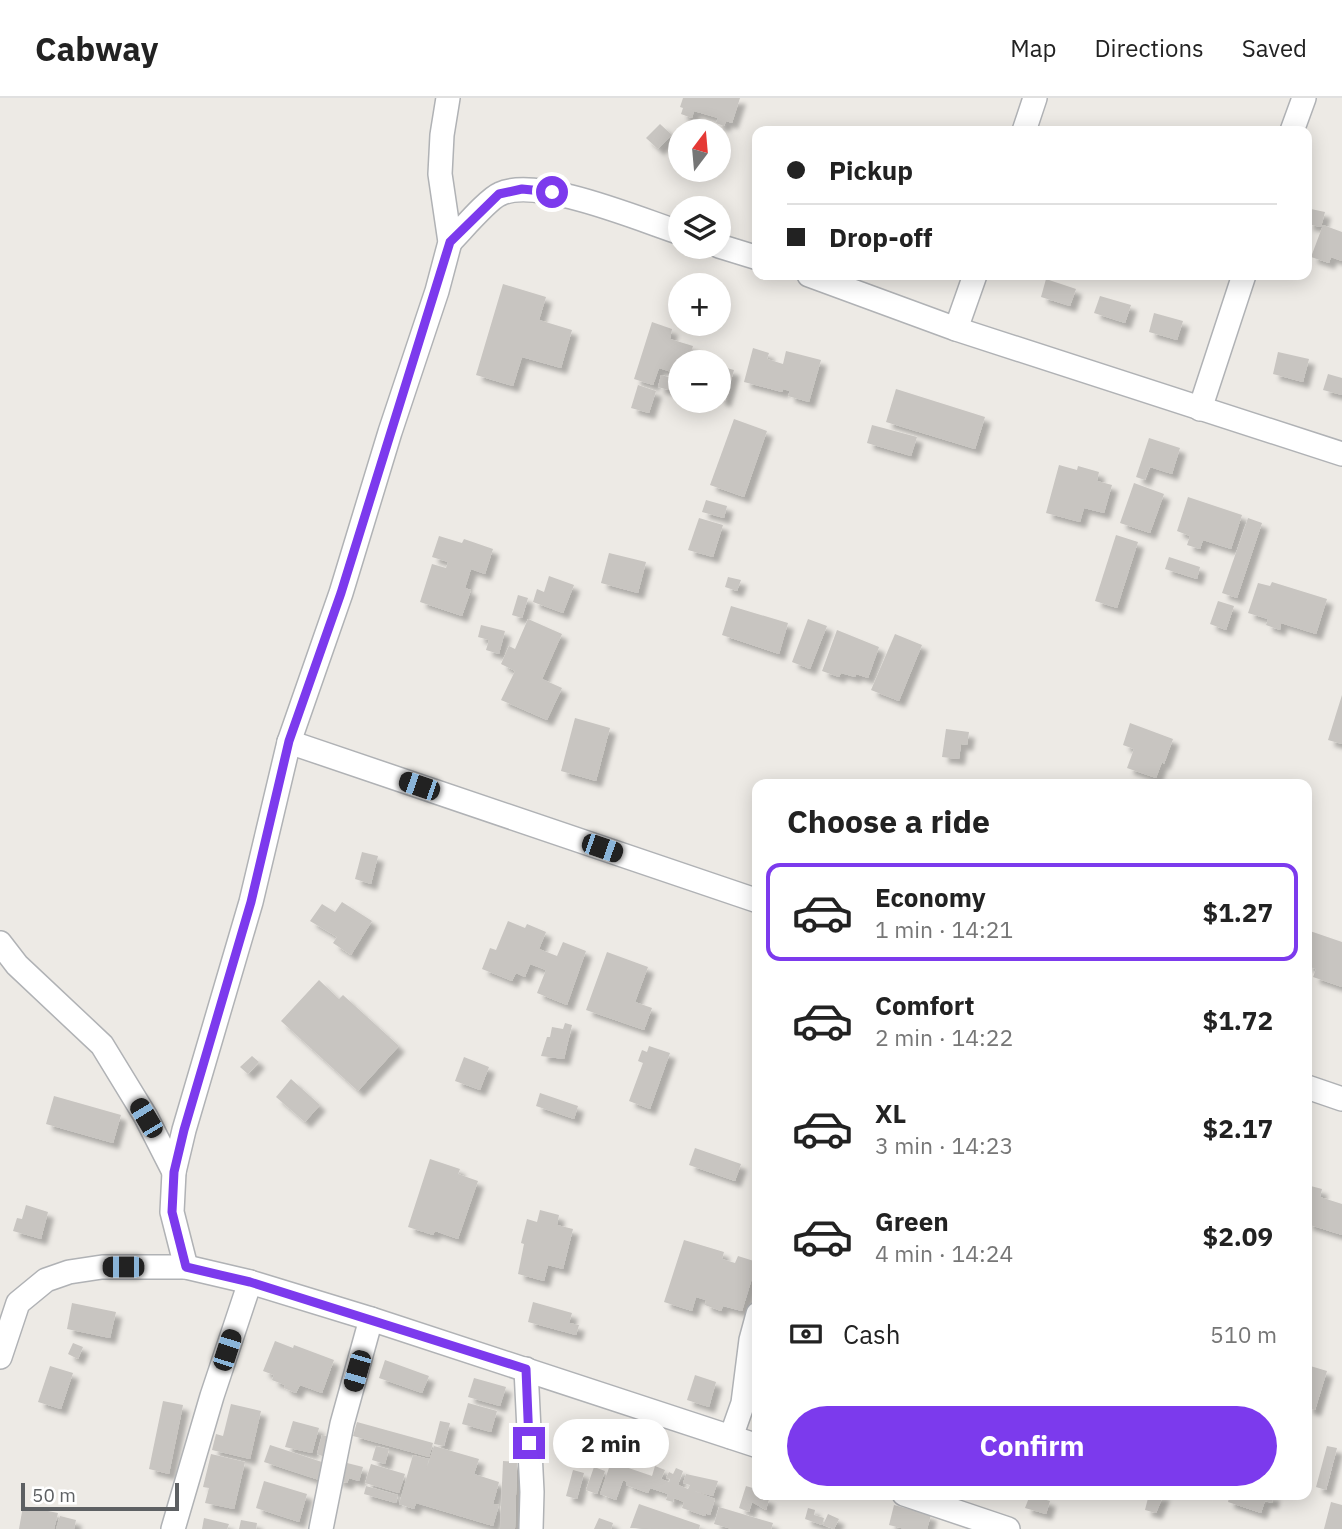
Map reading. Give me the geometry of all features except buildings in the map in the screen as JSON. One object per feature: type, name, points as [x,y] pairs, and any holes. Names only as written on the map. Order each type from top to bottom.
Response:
[{"type":"street","points":[[186,1267],[172,1212],[174,1172],[184,1130],[251,902],[289,741],[341,593],[450,242],[440,174],[448,98]]},
{"type":"street","points":[[1026,126],[1035,98]]},
{"type":"street","points":[[1295,126],[1304,98]]},
{"type":"street","points":[[450,242],[499,194],[522,189],[552,192],[668,229]]},
{"type":"street","points":[[731,250],[752,256]]},
{"type":"street","points":[[823,280],[956,329],[1342,454]]},
{"type":"street","points":[[956,329],[973,280]]},
{"type":"street","points":[[1200,410],[1242,280]]},
{"type":"street","points":[[289,741],[752,899]]},
{"type":"street","points":[[0,943],[17,965],[102,1045],[146,1118],[174,1172]]},
{"type":"street","points":[[1312,1089],[1342,1099]]},
{"type":"street","points":[[0,1357],[9,1300],[46,1280],[69,1272],[102,1267],[186,1267],[250,1282],[371,1319],[752,1444]]},
{"type":"street","points":[[173,1529],[212,1396],[250,1282]]},
{"type":"street","points":[[321,1529],[342,1424],[371,1319]]},
{"type":"street","points":[[731,1437],[743,1403],[752,1336]]},
{"type":"street","points":[[526,1369],[532,1492],[531,1529]]},
{"type":"street","points":[[922,1500],[1008,1529]]},
{"type":"route","points":[[529,1443],[526,1369],[250,1282],[186,1267],[172,1212],[174,1172],[184,1130],[251,902],[289,741],[341,593],[437,291],[450,242],[499,194],[522,189],[552,192]]}]
